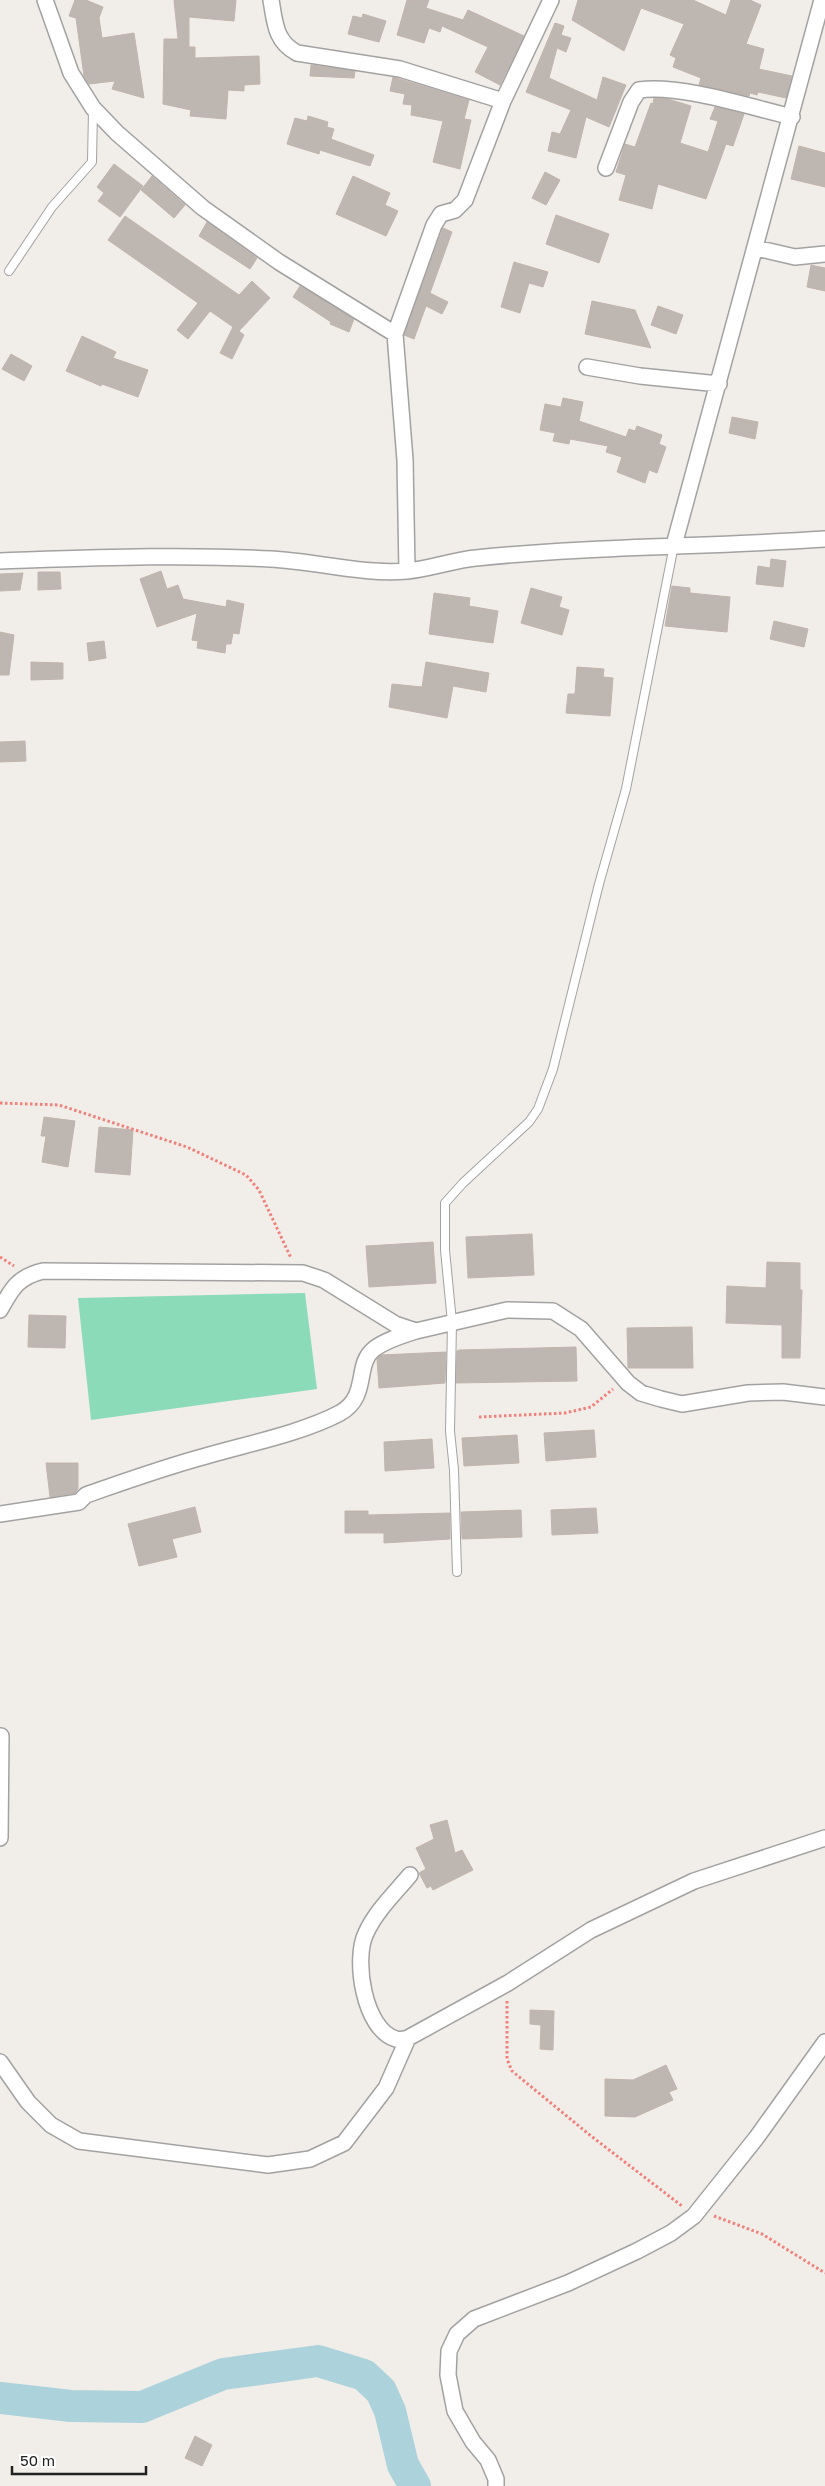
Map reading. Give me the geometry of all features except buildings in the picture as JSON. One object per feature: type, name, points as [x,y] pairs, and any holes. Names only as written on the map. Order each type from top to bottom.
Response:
[{"type":"street","points":[[45,0],[71,73],[93,108],[117,133],[203,208],[279,262],[395,334]]},
{"type":"street","points":[[271,0],[277,32],[284,46],[297,54],[400,69],[503,101]]},
{"type":"street","points":[[407,571],[405,460],[395,334],[434,225],[441,214],[455,210],[465,200],[503,101],[551,0]]},
{"type":"street","points":[[674,545],[822,6]]},
{"type":"street","points":[[606,168],[631,102],[639,90],[653,88],[673,90],[792,117]]},
{"type":"street","points":[[756,248],[795,257],[825,254]]},
{"type":"street","points":[[587,367],[640,376],[719,384]]},
{"type":"street","points":[[0,561],[123,557],[263,558],[298,560],[383,571],[407,571],[474,558],[622,547],[825,539]]},
{"type":"street","points":[[0,1310],[17,1284],[27,1275],[43,1271],[303,1273],[324,1280],[395,1324],[416,1331]]},
{"type":"street","points":[[0,1514],[79,1502],[86,1495],[157,1470],[265,1440],[340,1412],[356,1400],[367,1357],[374,1349],[400,1336],[416,1331],[507,1310],[553,1311],[580,1329],[628,1383],[642,1394],[682,1404],[748,1393],[783,1392],[825,1397]]},
{"type":"street","points":[[0,1838],[1,1736]]},
{"type":"street","points":[[410,1875],[382,1908],[365,1934],[360,1958],[365,2001],[377,2021],[396,2039],[408,2038],[508,1983],[591,1930],[694,1881],[825,1838]]},
{"type":"street","points":[[0,2062],[28,2102],[51,2125],[79,2141],[268,2165],[310,2159],[344,2143],[386,2088],[408,2038]]},
{"type":"street","points":[[496,2486],[496,2480],[488,2460],[472,2442],[455,2411],[448,2375],[449,2351],[457,2334],[474,2319],[568,2283],[671,2233],[696,2213],[820,2062],[825,2042]]},
{"type":"lane","points":[[9,271],[52,207],[92,162],[93,108]]},
{"type":"lane","points":[[457,1572],[454,1470],[450,1431],[452,1322],[445,1250],[445,1203],[463,1183],[530,1122],[538,1109],[553,1069],[599,884],[626,789],[674,545]]},
{"type":"path","points":[[0,1103],[59,1105],[187,1147],[246,1175],[259,1190],[288,1254],[303,1273]]},
{"type":"path","points":[[478,1417],[565,1414],[591,1407],[614,1389],[628,1383]]},
{"type":"path","points":[[508,1983],[507,2059],[512,2071],[696,2213],[762,2234],[825,2273]]},
{"type":"green space","points":[[305,1293],[317,1389],[91,1420],[78,1298]]},
{"type":"waterway","points":[[0,2398],[71,2406],[142,2407],[223,2374],[318,2361],[364,2375],[381,2391],[390,2411],[403,2465],[415,2486]]}]
